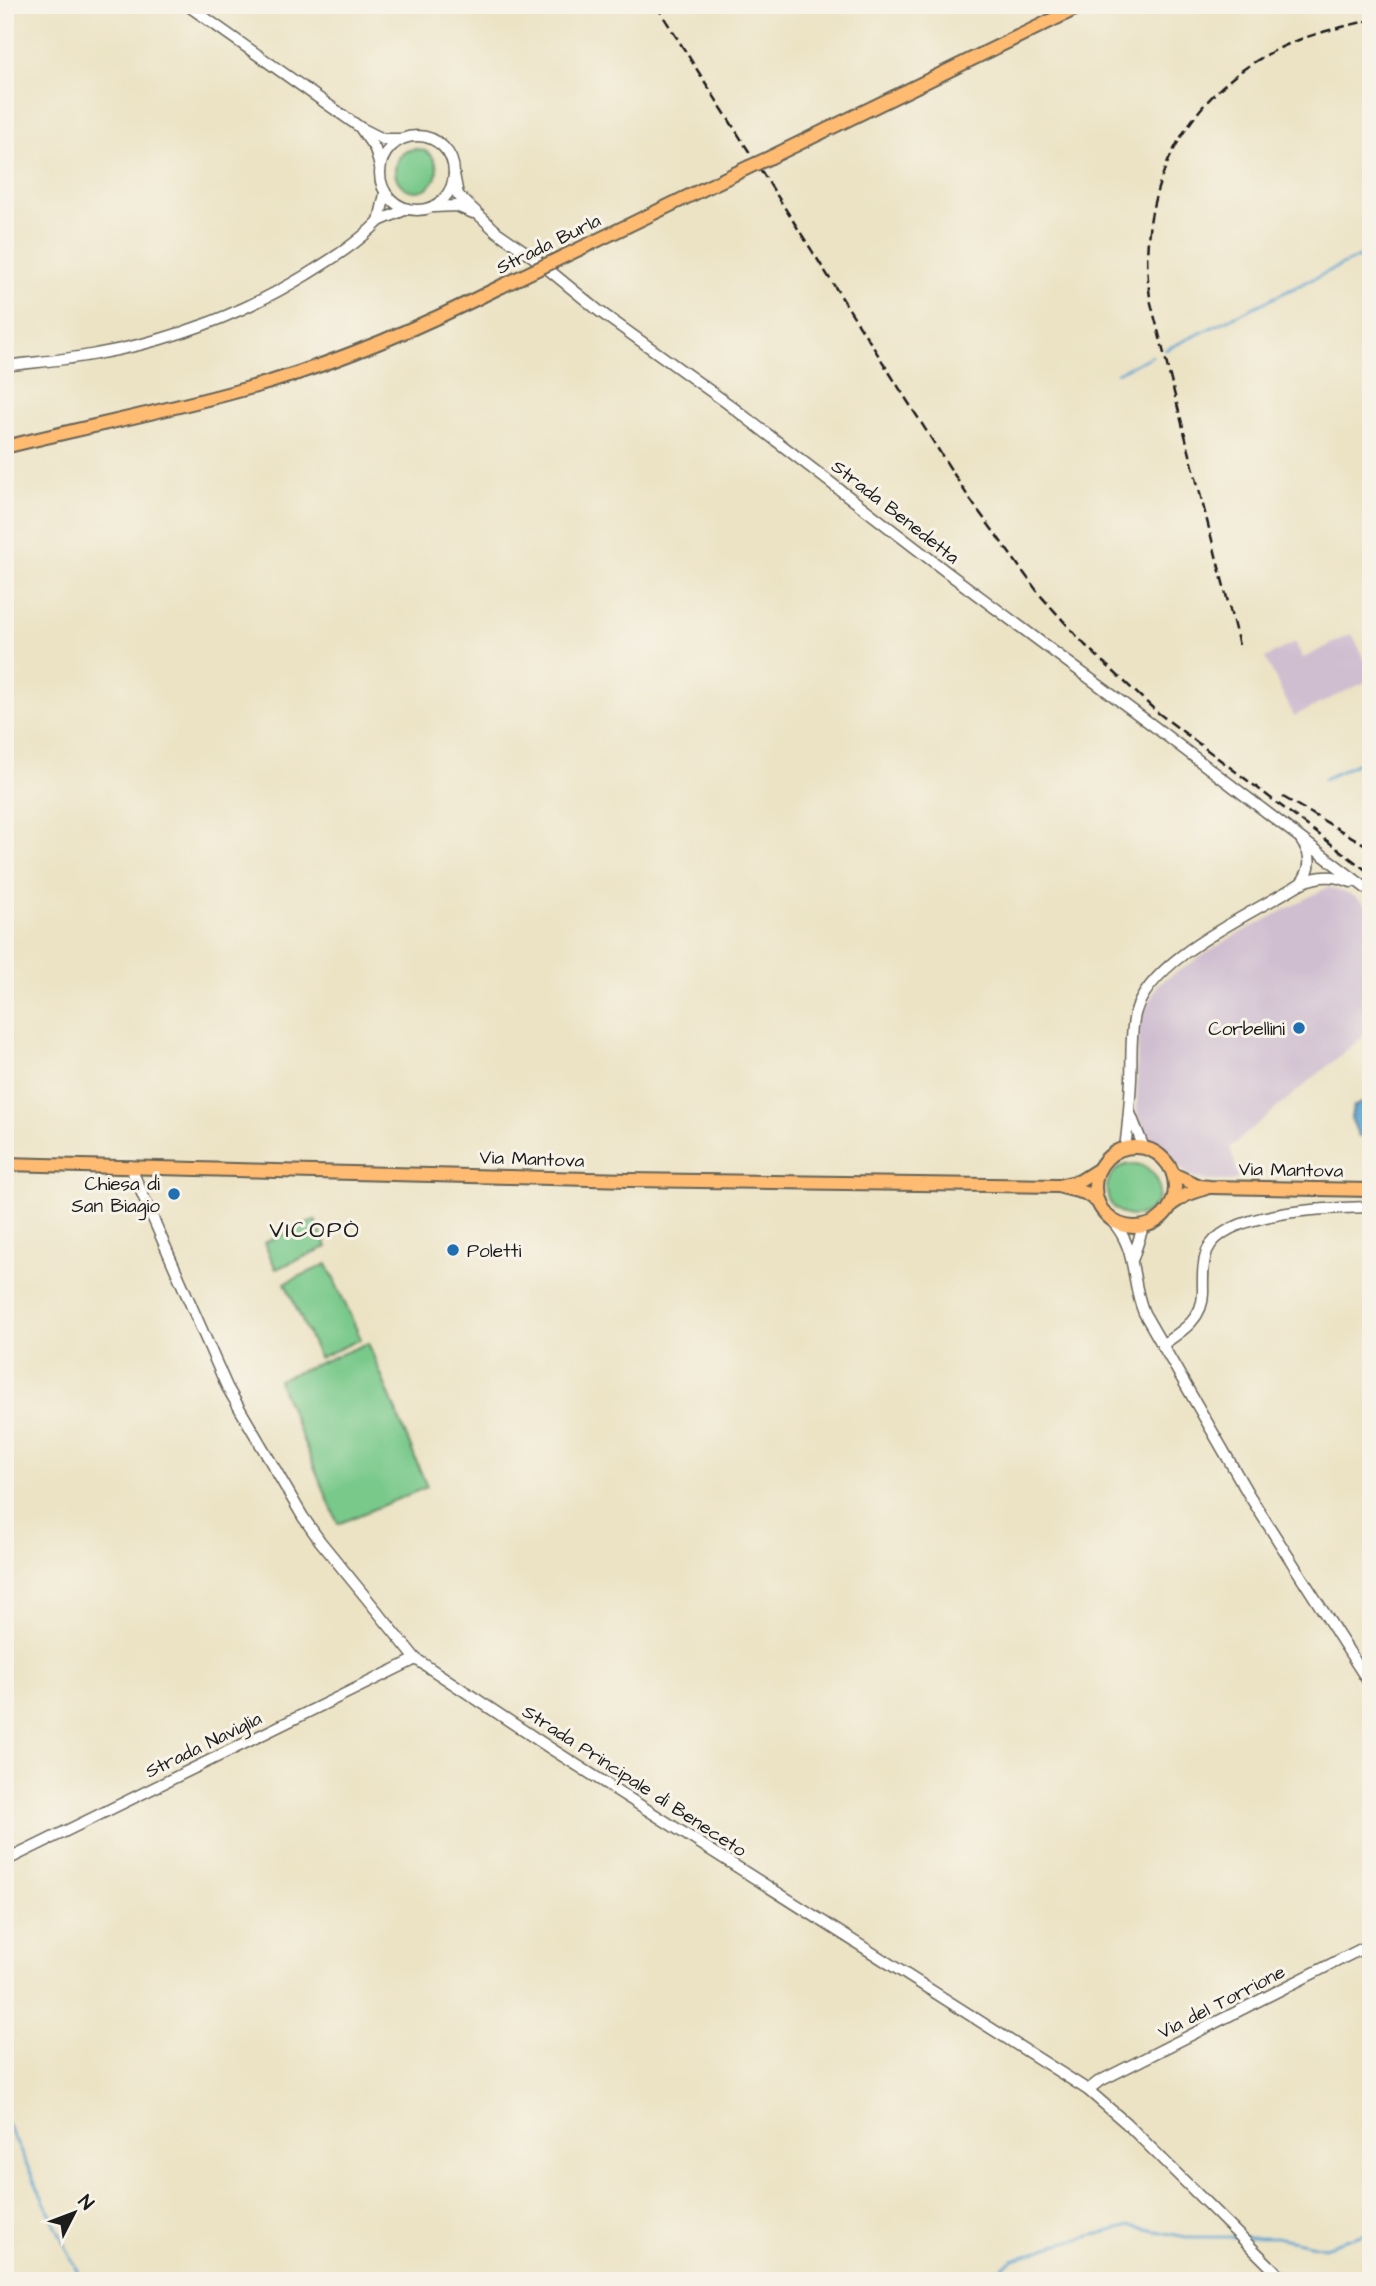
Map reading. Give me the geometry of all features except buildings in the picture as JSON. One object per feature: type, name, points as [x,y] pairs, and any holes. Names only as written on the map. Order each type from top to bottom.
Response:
[{"type":"main road","name":"Strada Burla","points":[[5,447],[210,398],[283,377],[387,340],[1083,5]]},
{"type":"main road","points":[[1125,1149],[1144,1148]]},
{"type":"main road","name":"Via Mantova","points":[[1144,1148],[1160,1156],[1172,1174],[1199,1186],[1371,1190]]},
{"type":"main road","name":"Via Mantova","points":[[5,1164],[604,1179],[1058,1186],[1080,1181],[1099,1169],[1105,1160],[1125,1149]]},
{"type":"main road","points":[[1099,1169],[1096,1180],[1098,1202],[1111,1220],[1121,1225],[1143,1227]]},
{"type":"main road","points":[[1172,1174],[1175,1187],[1172,1204]]},
{"type":"main road","name":"Via Mantova","points":[[1058,1186],[1085,1194],[1098,1202]]},
{"type":"main road","name":"Via Mantova","points":[[1143,1227],[1161,1217],[1172,1204],[1196,1190],[1210,1187]]},
{"type":"street","name":"Strada Benedetta","points":[[187,5],[361,128],[383,139],[423,136],[443,146],[450,157],[458,195],[478,215],[599,311],[727,403],[1368,890]]},
{"type":"street","name":"Strada Benedetta","points":[[361,128],[375,149],[381,186],[386,194]]},
{"type":"street","points":[[380,167],[391,146],[401,139]]},
{"type":"street","points":[[433,207],[448,193],[454,174]]},
{"type":"street","points":[[386,194],[391,201],[407,209]]},
{"type":"street","points":[[5,366],[96,354],[164,337],[219,319],[270,297],[366,234],[379,220],[386,194]]},
{"type":"street","name":"Strada Benedetta","points":[[379,220],[407,209],[424,210],[433,207],[456,206],[478,215]]},
{"type":"street","name":"Strada Benedetta","points":[[1295,833],[1307,849],[1310,864],[1327,877]]},
{"type":"street","name":"Strada Benedetta","points":[[1310,864],[1324,861],[1339,868]]},
{"type":"street","points":[[1301,883],[1310,864]]},
{"type":"street","name":"Strada Benedetta","points":[[1125,1149],[1135,1012],[1145,991],[1158,975],[1180,956],[1313,878],[1341,877],[1368,890]]},
{"type":"street","name":"Strada Benedetta","points":[[1129,1112],[1144,1148]]},
{"type":"street","name":"Strada Principale di Beneceto","points":[[130,1166],[227,1387],[320,1541],[416,1659],[550,1748],[1088,2090],[1126,2123],[1285,2281]]},
{"type":"street","points":[[1162,1345],[1188,1326],[1199,1314],[1203,1297],[1202,1270],[1207,1252],[1218,1234],[1259,1217],[1371,1207]]},
{"type":"street","points":[[1111,1220],[1118,1227],[1133,1259],[1136,1292],[1144,1313],[1249,1494],[1371,1686]]},
{"type":"street","points":[[1133,1259],[1143,1227]]},
{"type":"street","name":"Strada Naviglia","points":[[5,1861],[416,1659]]},
{"type":"street","name":"Via del Torrione","points":[[1088,2090],[1098,2082],[1371,1944]]},
{"type":"shaded area","points":[[1352,634],[1371,672],[1371,679],[1294,716],[1265,658],[1295,642],[1303,658]]},
{"type":"shaded area","points":[[1328,887],[1354,896],[1371,908],[1371,1030],[1230,1147],[1239,1178],[1233,1181],[1206,1181],[1189,1176],[1141,1131],[1137,1110],[1140,1021],[1158,984],[1229,939]]},
{"type":"green space","points":[[416,149],[431,155],[437,170],[431,185],[416,191],[401,185],[395,170],[401,155]]},
{"type":"green space","points":[[1133,1164],[1143,1166],[1151,1172],[1157,1180],[1157,1200],[1151,1208],[1143,1214],[1133,1216],[1123,1214],[1115,1208],[1109,1200],[1107,1190],[1109,1180],[1115,1172],[1123,1166]]},
{"type":"green space","points":[[315,1220],[327,1247],[276,1269],[264,1243]]},
{"type":"green space","points":[[327,1264],[361,1339],[319,1358],[285,1283]]},
{"type":"green space","points":[[368,1343],[427,1487],[338,1524],[278,1380]]},
{"type":"water","points":[[1366,1101],[1370,1109],[1365,1118],[1366,1135],[1359,1137],[1351,1118],[1353,1107]]},
{"type":"waterway","points":[[1165,350],[1371,251]]},
{"type":"waterway","points":[[1117,373],[1152,356]]},
{"type":"waterway","points":[[1324,779],[1371,757]]},
{"type":"waterway","points":[[5,2119],[82,2281]]},
{"type":"waterway","points":[[984,2281],[1012,2260],[1054,2245],[1131,2226],[1186,2237],[1234,2237]]},
{"type":"waterway","points":[[1244,2237],[1276,2237],[1324,2247],[1371,2232]]},
{"type":"railway","points":[[656,5],[969,498],[1040,595],[1085,645],[1157,712],[1371,874]]},
{"type":"railway","points":[[1239,645],[1151,303],[1147,265],[1149,227],[1157,191],[1170,156],[1189,124],[1213,96],[1241,71],[1285,45],[1321,32],[1371,20]]},
{"type":"railway","points":[[1283,797],[1371,848]]},
{"type":"place","name":"Corbellini","points":[[1299,1028]]},
{"type":"place","name":"Chiesa di San Biagio","points":[[174,1194]]},
{"type":"place","name":"Poletti","points":[[453,1250]]},
{"type":"district","name":"VICOPÒ","points":[[315,1229]]}]
